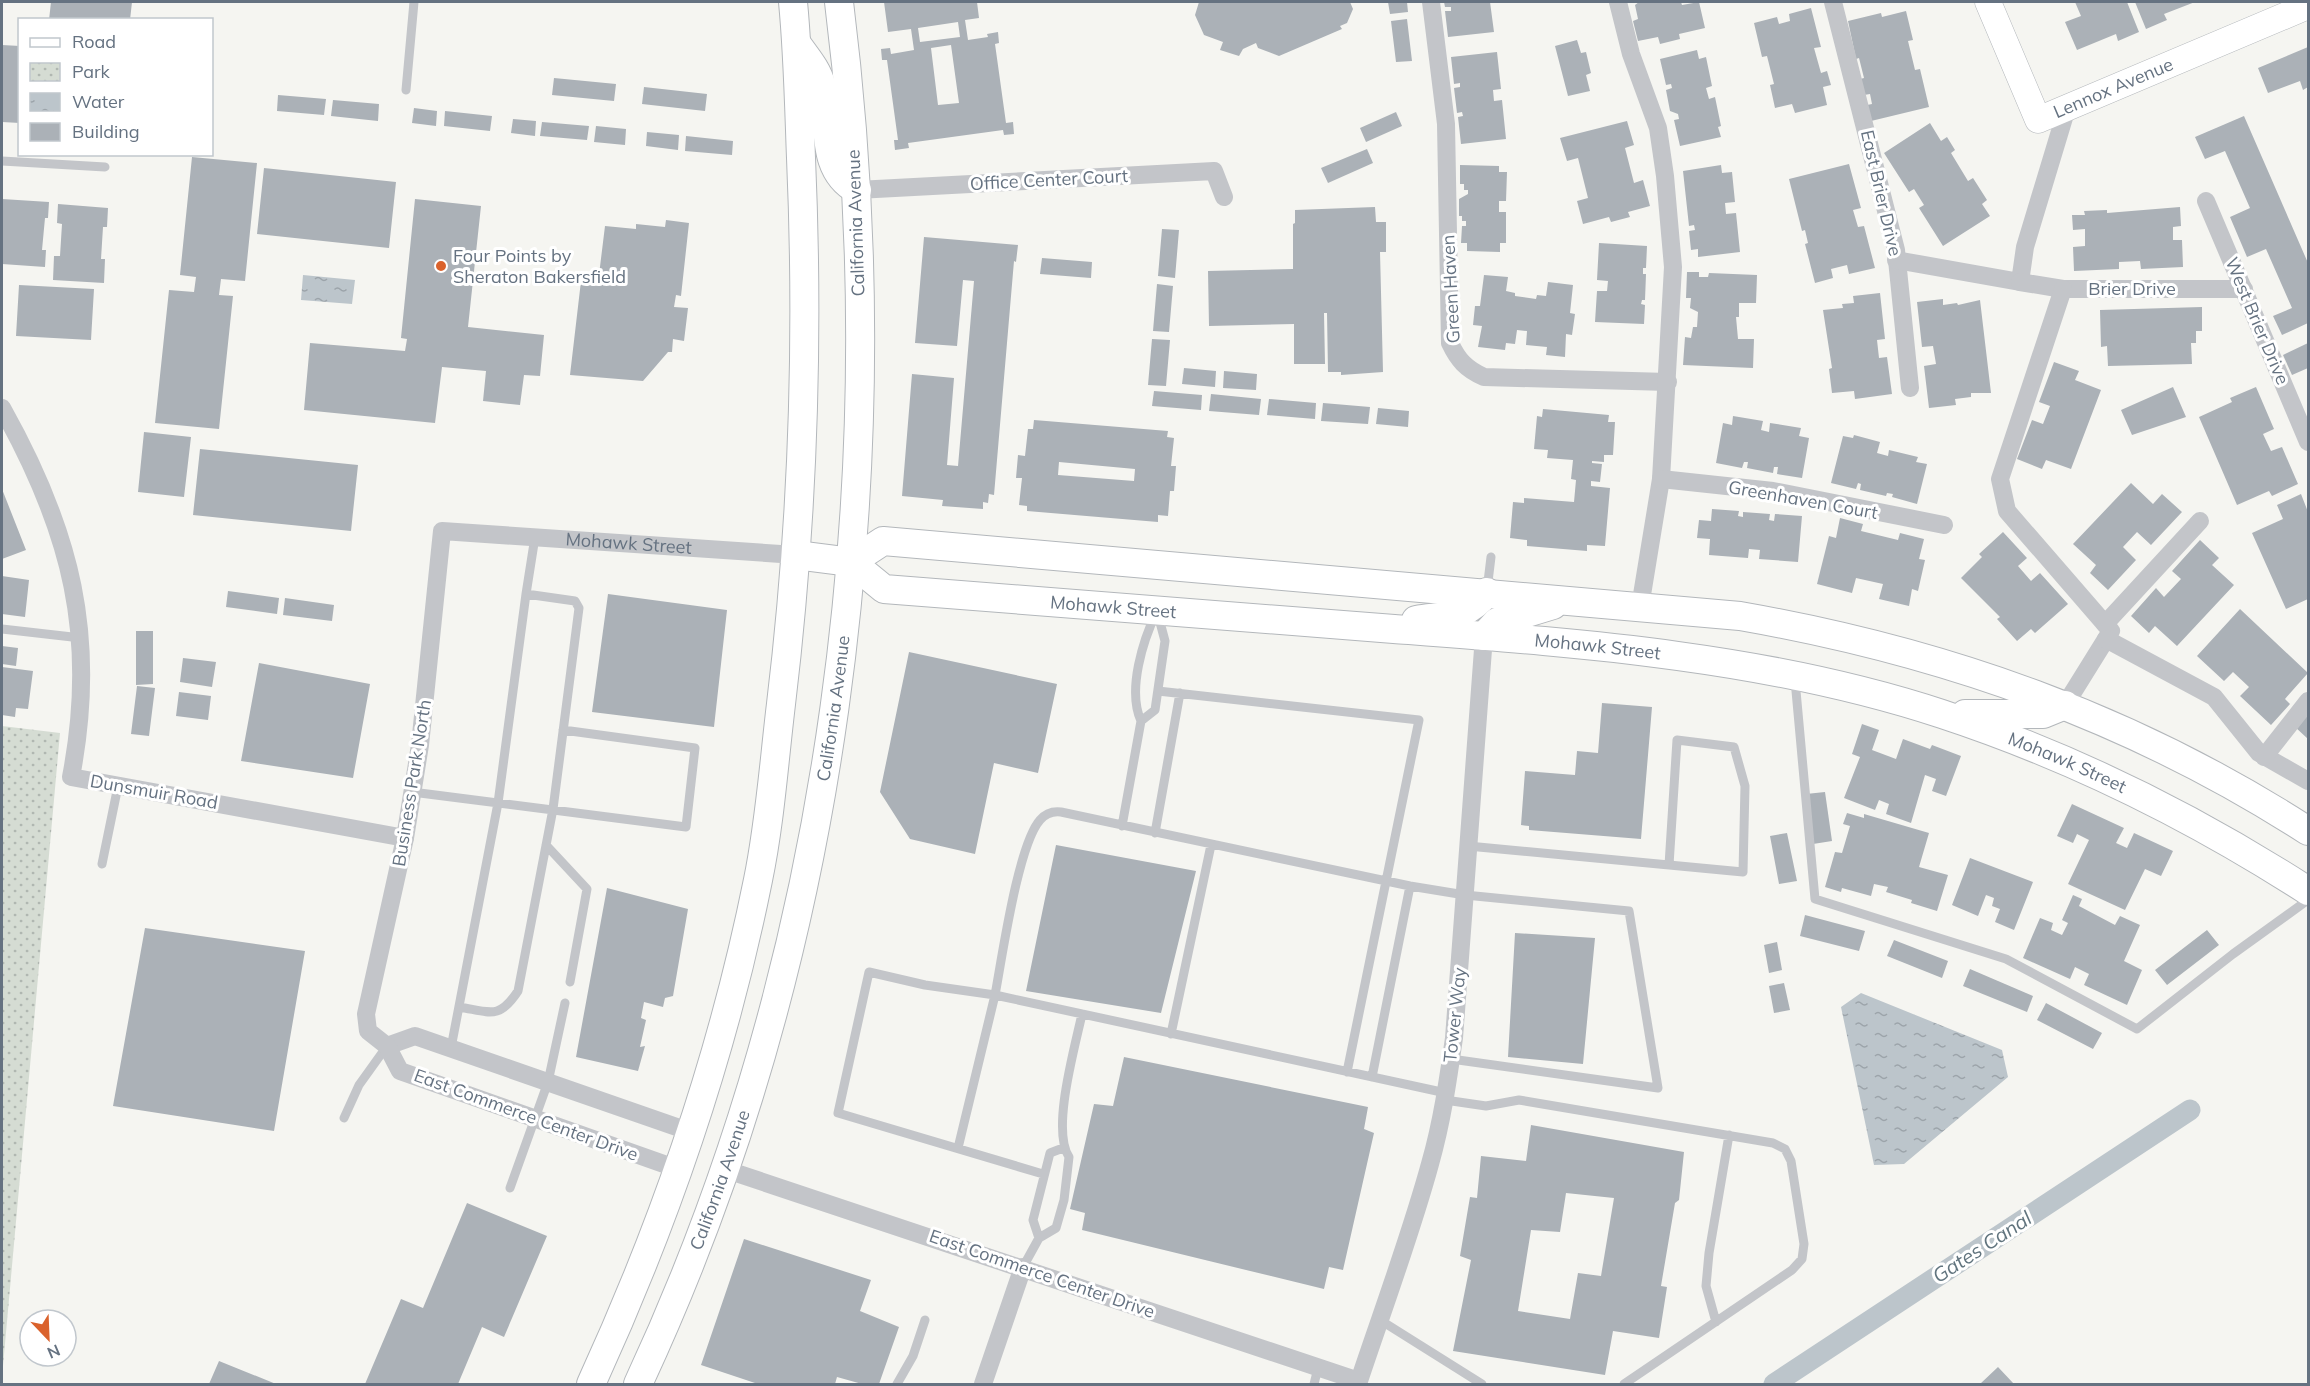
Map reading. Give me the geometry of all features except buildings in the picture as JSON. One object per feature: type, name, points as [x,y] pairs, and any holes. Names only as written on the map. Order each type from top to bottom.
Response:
[{"type":"main road","points":[[591,1384],[635,1284],[691,1132],[734,986],[759,877],[769,818],[796,555],[803,446],[806,286],[793,2]]},
{"type":"main road","name":"California Avenue","points":[[638,1384],[688,1264],[724,1169],[767,1026],[806,877],[838,693],[851,562],[859,419],[860,277],[857,190],[839,2]]},
{"type":"main road","points":[[796,43],[821,84],[833,164],[847,185],[857,190]]},
{"type":"main road","points":[[851,562],[883,541],[1487,592],[1740,616],[1826,632],[1963,668],[2065,705],[2206,770],[2308,831]]},
{"type":"main road","name":"Mohawk Street","points":[[796,555],[851,562],[884,589],[1484,636],[1719,662],[1794,675],[1941,714],[2040,749],[2117,782],[2223,838],[2308,891]]},
{"type":"main road","points":[[1366,627],[1465,612],[1475,607],[1487,592]]},
{"type":"main road","points":[[1484,636],[1497,622],[1572,600]]},
{"type":"main road","points":[[1941,714],[2043,714],[2065,705]]},
{"type":"street","name":"Green Haven","points":[[1431,2],[1446,124],[1450,343],[1458,359],[1470,371],[1484,377],[1668,382]]},
{"type":"street","points":[[1618,2],[1631,54],[1658,128],[1665,176],[1673,267],[1661,479],[1640,607]]},
{"type":"street","name":"East Brier Drive","points":[[1833,2],[1867,133],[1896,260],[1910,388]]},
{"type":"street","name":"Lennox Avenue","points":[[1988,2],[2038,120],[2308,6]]},
{"type":"street","points":[[2020,282],[2025,247],[2067,108]]},
{"type":"street","name":"Office Center Court","points":[[857,190],[1214,171],[1224,197]]},
{"type":"street","name":"West Brier Drive","points":[[2206,201],[2308,442]]},
{"type":"street","name":"Brier Drive","points":[[1896,260],[2063,289],[2244,289]]},
{"type":"street","points":[[2063,289],[2000,479],[2007,511],[2106,632],[2214,697],[2264,757],[2308,781]]},
{"type":"street","name":"Dunsmuir Road","points":[[2,408],[45,492],[60,531],[72,580],[81,638],[83,681],[80,732],[71,777],[405,838]]},
{"type":"street","name":"Greenhaven Court","points":[[1661,479],[1773,491],[1944,525]]},
{"type":"street","points":[[2065,705],[2106,632],[2200,521]]},
{"type":"street","name":"Mohawk Street","points":[[442,531],[796,555]]},
{"type":"street","name":"Business Park North","points":[[368,1031],[366,1014],[405,838],[412,792],[430,663],[442,531]]},
{"type":"street","name":"Tower Way","points":[[1359,1382],[1431,1162],[1445,1097],[1451,1059],[1465,895],[1484,636]]},
{"type":"street","points":[[2264,757],[2308,701]]},
{"type":"street","name":"East Commerce Center Drive","points":[[368,1031],[387,1046],[400,1071],[678,1170]]},
{"type":"street","name":"East Commerce Center Drive","points":[[387,1046],[415,1036],[691,1132]]},
{"type":"street","name":"East Commerce Center Drive","points":[[724,1169],[1023,1267],[1316,1376],[1359,1382]]},
{"type":"street","points":[[983,1384],[1023,1267]]},
{"type":"lane","points":[[406,90],[414,2]]},
{"type":"lane","points":[[2,161],[105,167]]},
{"type":"lane","points":[[451,1048],[498,803],[535,537]]},
{"type":"lane","points":[[1487,592],[1491,557]]},
{"type":"lane","points":[[459,1007],[493,1012],[507,1007],[518,991],[553,809],[579,608],[575,601],[526,594]]},
{"type":"lane","points":[[1141,721],[1155,710],[1158,691],[1165,641],[1157,610]]},
{"type":"lane","points":[[1122,826],[1141,721],[1135,707],[1143,641],[1157,610]]},
{"type":"lane","points":[[2,629],[81,638]]},
{"type":"lane","points":[[1794,675],[1815,899],[2006,959],[2138,1029],[2233,954],[2308,900]]},
{"type":"lane","points":[[1158,691],[1419,720],[1347,1072]]},
{"type":"lane","points":[[1155,833],[1180,693]]},
{"type":"lane","points":[[412,792],[686,827],[695,748],[563,730]]},
{"type":"lane","points":[[1468,846],[1743,872],[1745,786],[1734,747],[1677,740],[1669,865]]},
{"type":"lane","points":[[102,864],[118,786]]},
{"type":"lane","points":[[958,1148],[995,996],[1022,861],[1036,825],[1042,818],[1054,812],[1410,886],[1465,895],[1629,911],[1658,1088],[1451,1059]]},
{"type":"lane","points":[[546,845],[587,889],[570,982]]},
{"type":"lane","points":[[1171,1034],[1211,845]]},
{"type":"lane","points":[[1372,1077],[1410,886]]},
{"type":"lane","points":[[1044,1174],[838,1113],[869,972],[925,985],[995,996],[1082,1014],[1372,1077],[1486,1106],[1519,1100],[1773,1143],[1785,1149],[1791,1161],[1804,1244],[1802,1259],[1792,1270],[1624,1384]]},
{"type":"lane","points":[[510,1188],[548,1082],[566,1003]]},
{"type":"lane","points":[[1023,1267],[1039,1238],[1056,1228],[1064,1200],[1069,1157],[1063,1148],[1064,1098],[1082,1014]]},
{"type":"lane","points":[[344,1118],[359,1085],[387,1046]]},
{"type":"lane","points":[[1716,1322],[1706,1286],[1709,1252],[1729,1135]]},
{"type":"lane","points":[[1039,1238],[1033,1220],[1044,1174],[1050,1153],[1063,1148]]},
{"type":"lane","points":[[897,1384],[912,1356],[926,1320]]},
{"type":"lane","points":[[1380,1320],[1482,1384]]},
{"type":"green space","points":[[2,726],[60,733],[2,1377]]},
{"type":"water","points":[[303,275],[355,280],[352,304],[301,300]]},
{"type":"water","points":[[1861,993],[2002,1050],[2008,1077],[1904,1164],[1874,1165],[1841,1007]]},
{"type":"waterway","name":"Gates Canal","points":[[1774,1384],[2190,1110]]},
{"type":"place","name":"Four Points by Sheraton Bakersfield","points":[[441,266]]}]
